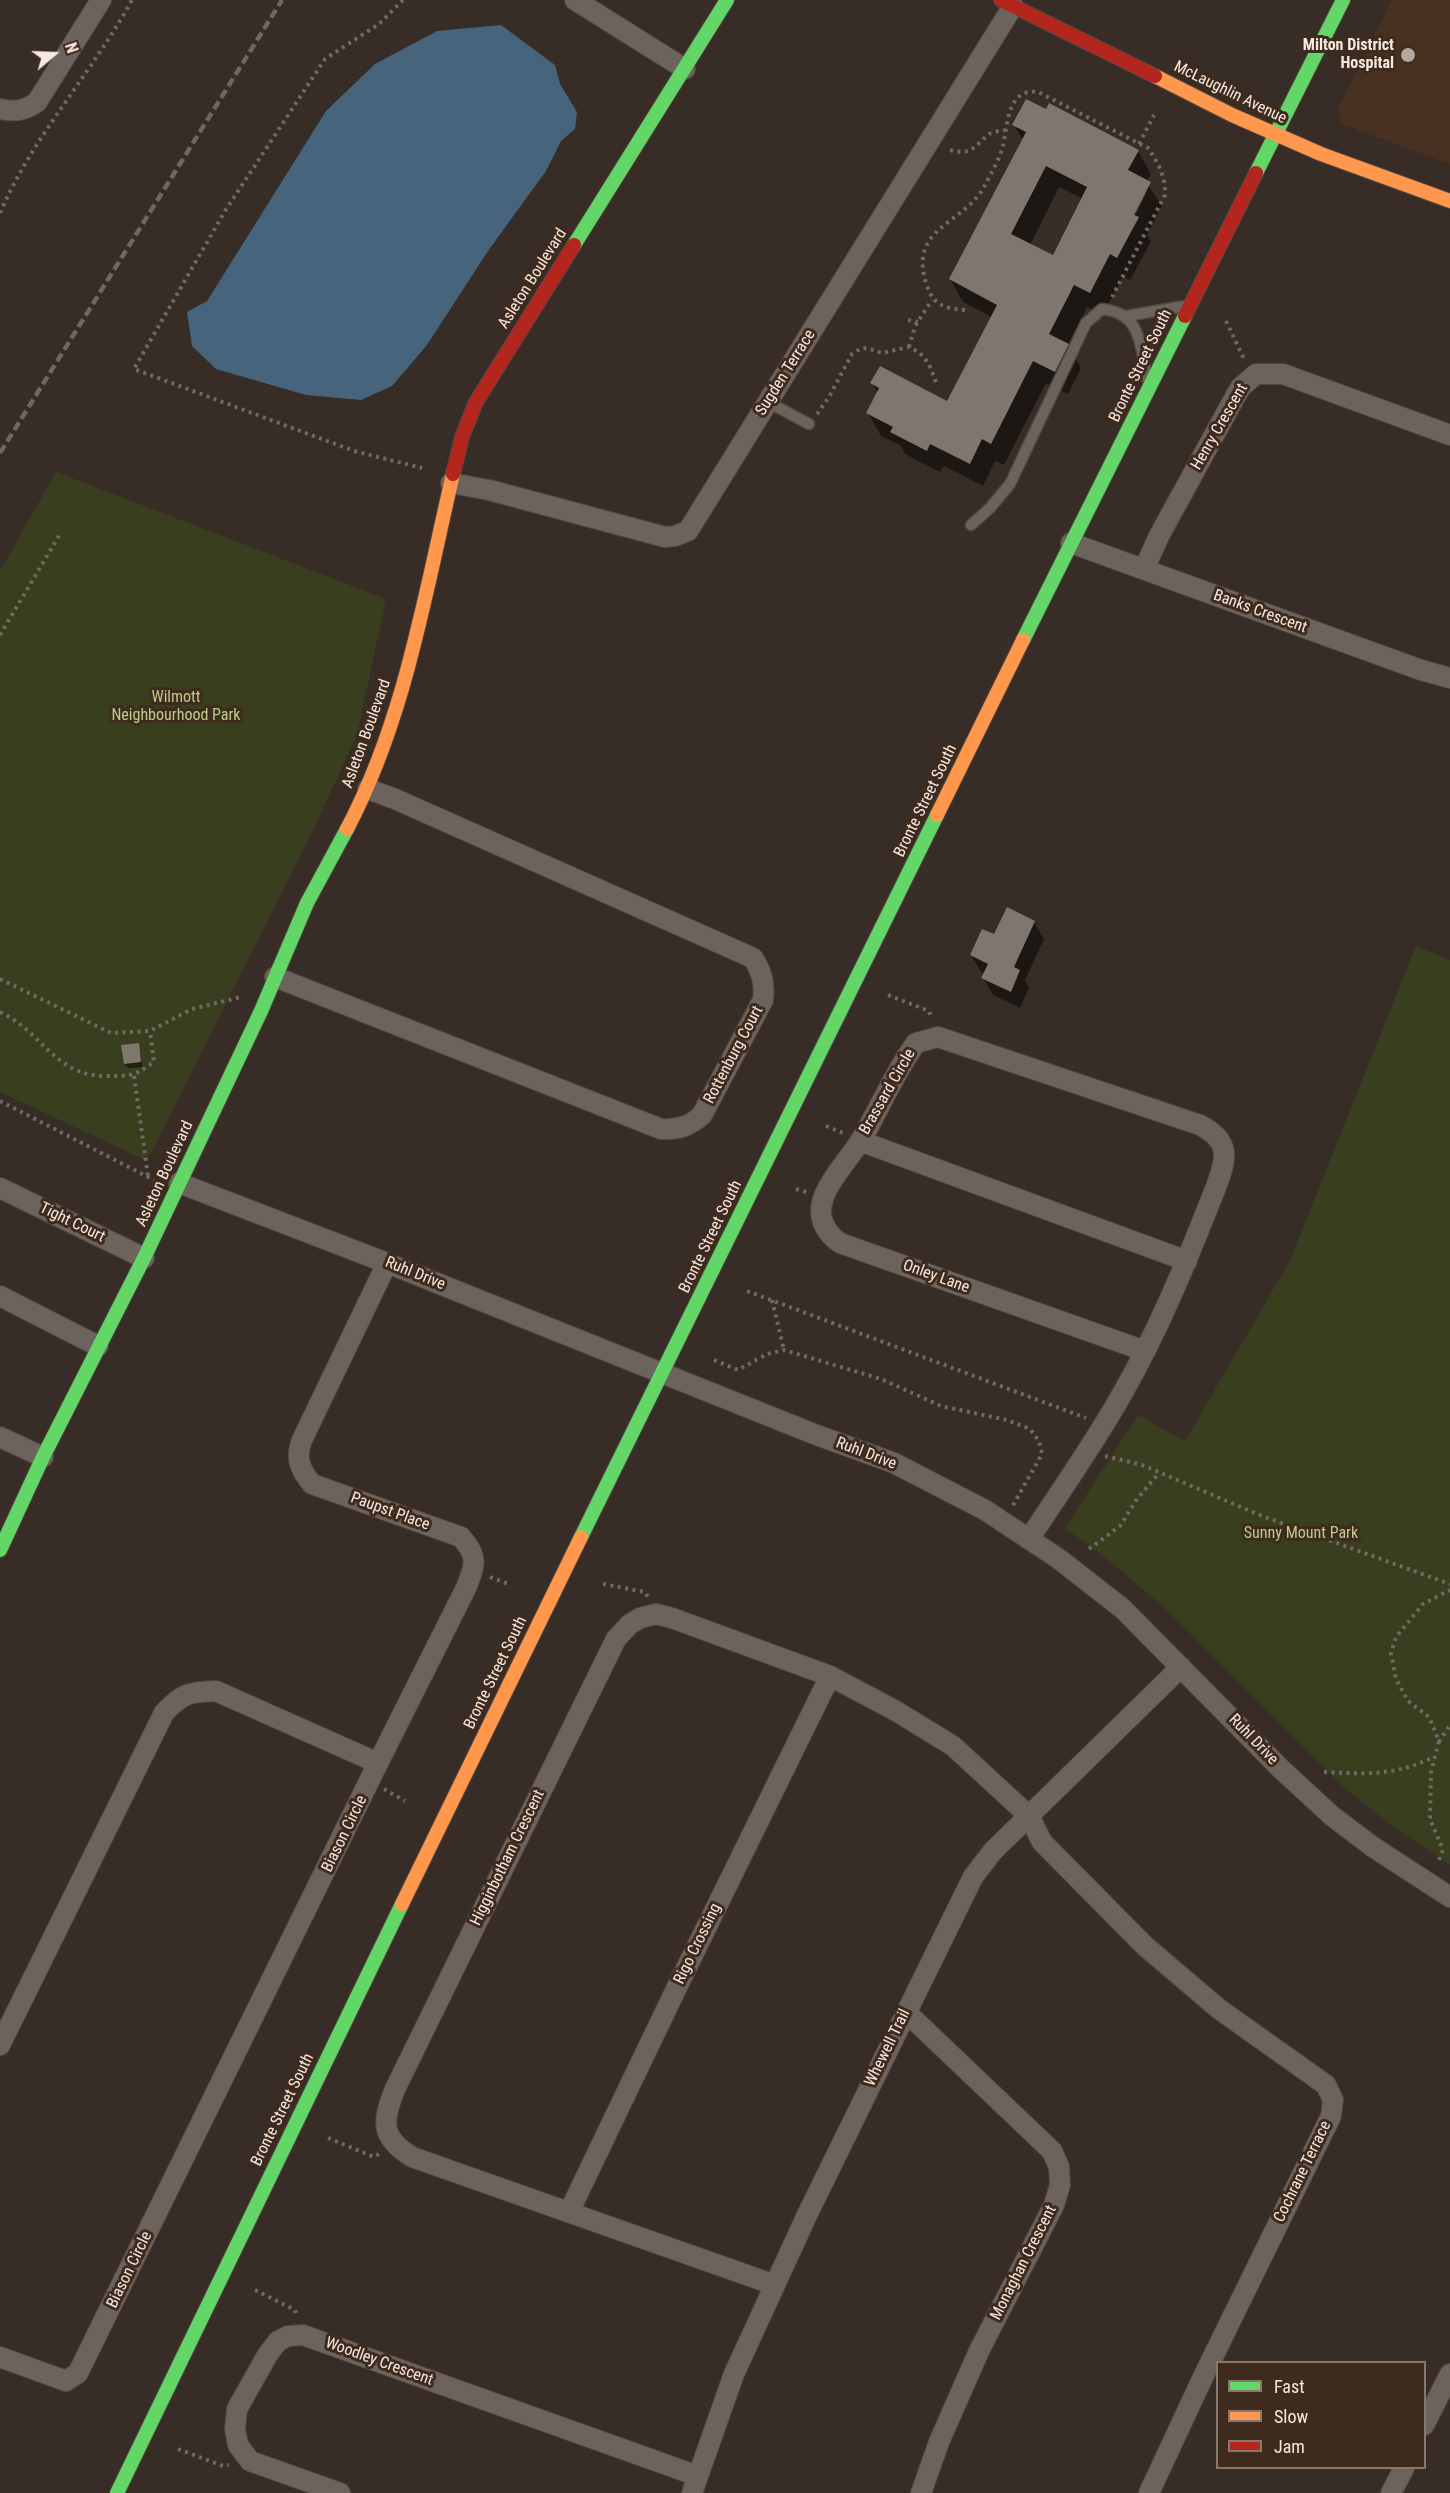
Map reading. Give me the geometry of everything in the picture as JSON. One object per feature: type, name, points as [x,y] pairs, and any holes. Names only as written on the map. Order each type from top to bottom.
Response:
[{"type":"main road","name":"Asleton Boulevard","points":[[0,1550],[43,1457],[144,1258],[273,983],[307,903],[368,789],[400,702],[462,437],[476,402],[727,0]]},
{"type":"main road","name":"Bronte Street South","points":[[117,2493],[445,1814],[1071,543],[1343,0]]},
{"type":"main road","name":"McLaughlin Avenue","points":[[1007,3],[1112,53],[1232,115],[1321,154],[1450,201]]},
{"type":"street","points":[[0,109],[16,112],[27,109],[38,102],[101,0]]},
{"type":"street","points":[[575,0],[685,69]]},
{"type":"street","name":"Sugden Terrace","points":[[452,483],[489,490],[649,533],[675,536],[688,531],[1007,3]]},
{"type":"street","name":"Henry Crescent","points":[[1144,569],[1159,536],[1234,397],[1241,387],[1256,374],[1282,374],[1450,435]]},
{"type":"street","name":"Banks Crescent","points":[[1071,543],[1421,670],[1450,678]]},
{"type":"street","name":"Rottenburg Court","points":[[273,983],[661,1129],[672,1130],[691,1124],[702,1114],[762,1000],[765,986],[759,967],[753,958],[368,789]]},
{"type":"street","points":[[938,1037],[1189,1121],[1215,1132],[1225,1149],[1224,1168],[1186,1261],[1145,1351],[1121,1397],[1029,1539]]},
{"type":"street","name":"Brassard Circle","points":[[938,1037],[916,1043],[860,1141],[1186,1261]]},
{"type":"street","name":"Onley Lane","points":[[860,1141],[827,1190],[822,1204],[822,1220],[829,1235],[840,1243],[1145,1351]]},
{"type":"street","name":"Ruhl Drive","points":[[177,1187],[387,1263],[814,1434],[894,1463],[1003,1522],[1088,1579],[1123,1609],[1315,1802],[1373,1847],[1450,1897]]},
{"type":"street","name":"Tight Court","points":[[0,1188],[144,1258]]},
{"type":"street","name":"Paupst Place","points":[[378,1763],[466,1588],[475,1561],[471,1549],[461,1537],[312,1484],[303,1474],[299,1464],[298,1451],[302,1440],[387,1263]]},
{"type":"street","points":[[0,1296],[98,1346]]},
{"type":"street","points":[[0,1437],[43,1457]]},
{"type":"street","points":[[656,1614],[754,1646],[830,1677],[896,1711],[953,1746],[1029,1816]]},
{"type":"street","name":"Higginbotham Crescent","points":[[396,2146],[387,2131],[386,2112],[400,2078],[616,1639],[630,1624],[656,1614]]},
{"type":"street","name":"Whewell Trail","points":[[695,2485],[734,2374],[906,2012],[973,1877],[993,1851],[1181,1667]]},
{"type":"street","name":"Rigo Crossing","points":[[569,2212],[830,1677]]},
{"type":"street","points":[[0,2045],[164,1713],[177,1698],[197,1692],[216,1691],[378,1763]]},
{"type":"street","name":"Biason Circle","points":[[0,2357],[66,2381],[78,2373],[378,1763]]},
{"type":"street","name":"Cochrane Terrace","points":[[1029,1816],[1042,1842],[1145,1946],[1219,2009],[1326,2085],[1333,2100],[1331,2116],[1149,2493]]},
{"type":"street","name":"Monaghan Crescent","points":[[906,2012],[1052,2151],[1059,2167],[1060,2185],[1054,2205],[979,2351],[939,2442],[921,2493]]},
{"type":"street","points":[[396,2146],[412,2157],[776,2285]]},
{"type":"street","name":"Woodley Crescent","points":[[250,2461],[238,2445],[235,2429],[237,2409],[268,2354],[279,2341],[288,2336],[303,2335],[695,2485]]},
{"type":"street","points":[[1426,2423],[1450,2375]]},
{"type":"street","points":[[250,2461],[340,2493]]},
{"type":"street","points":[[1391,2493],[1403,2469]]},
{"type":"lane","points":[[1126,316],[1190,304]]},
{"type":"lane","points":[[971,525],[990,508],[1010,484],[1086,323],[1102,309],[1116,311],[1126,316],[1137,330],[1149,387]]},
{"type":"lane","points":[[768,402],[809,424]]},
{"type":"path","points":[[0,213],[8,194],[38,145],[111,36],[132,0]]},
{"type":"path","points":[[403,0],[379,24],[325,59],[225,211],[134,369],[354,451],[422,468]]},
{"type":"path","points":[[965,310],[945,308],[932,300],[922,260],[925,247],[932,234],[966,208],[982,190],[1003,146],[1004,130],[1016,99],[1031,91],[1038,92],[1148,148],[1166,185],[1165,195],[1106,310]]},
{"type":"path","points":[[1139,144],[1154,115]]},
{"type":"path","points":[[950,150],[961,153],[974,149],[990,133],[1004,130]]},
{"type":"path","points":[[909,347],[915,326],[932,300]]},
{"type":"path","points":[[908,320],[918,322]]},
{"type":"path","points":[[1226,321],[1246,362]]},
{"type":"path","points":[[809,424],[829,398],[852,354],[860,349],[867,348],[882,353],[909,347],[920,353],[929,364],[936,382]]},
{"type":"path","points":[[0,635],[60,534]]},
{"type":"path","points":[[0,979],[111,1033],[150,1031],[192,1009],[273,983]]},
{"type":"path","points":[[888,995],[929,1011],[938,1037]]},
{"type":"path","points":[[0,1012],[16,1019],[70,1069],[99,1077],[134,1076],[154,1062],[150,1031]]},
{"type":"path","points":[[134,1076],[148,1176]]},
{"type":"path","points":[[0,1101],[148,1176],[177,1187]]},
{"type":"path","points":[[747,1291],[1089,1419],[1102,1426]]},
{"type":"path","points":[[772,1300],[784,1350]]},
{"type":"path","points":[[714,1360],[738,1370],[767,1354],[784,1350],[880,1379],[941,1406],[1007,1420],[1030,1429],[1039,1441],[1042,1454],[1003,1522]]},
{"type":"path","points":[[1087,1449],[1159,1473],[1262,1516],[1450,1584]]},
{"type":"path","points":[[1089,1549],[1120,1526],[1137,1499],[1159,1473]]},
{"type":"path","points":[[603,1584],[645,1592],[656,1614]]},
{"type":"path","points":[[1439,1741],[1429,1717],[1408,1701],[1396,1679],[1391,1653],[1396,1636],[1423,1604],[1450,1590]]},
{"type":"path","points":[[1439,1860],[1443,1850],[1430,1819],[1431,1772],[1439,1741],[1450,1725]]},
{"type":"path","points":[[1324,1772],[1369,1775],[1387,1773],[1420,1764],[1434,1756]]},
{"type":"path","points":[[328,2138],[374,2157],[396,2146]]},
{"type":"path","points":[[255,2290],[295,2310],[303,2335]]},
{"type":"path","points":[[178,2449],[223,2466],[250,2461]]},
{"type":"shaded area","name":"Milton District Hospital","points":[[1392,0],[1450,0],[1450,164],[1341,124],[1338,109]]},
{"type":"green space","name":"Wilmott Neighbourhood Park","points":[[56,472],[386,599],[357,735],[314,828],[147,1161],[0,1092],[0,571]]},
{"type":"green space","name":"Sunny Mount Park","points":[[1416,946],[1450,960],[1450,1864],[1387,1822],[1342,1786],[1168,1611],[1111,1562],[1065,1528],[1138,1415],[1185,1441],[1289,1262]]},
{"type":"water","points":[[501,25],[555,65],[560,84],[577,112],[575,129],[561,141],[546,171],[488,251],[427,345],[392,386],[361,400],[306,395],[216,369],[192,346],[187,312],[207,301],[326,111],[375,64],[437,31]]},
{"type":"building","points":[[1026,99],[1046,109],[1049,103],[1139,150],[1128,170],[1151,182],[1134,215],[1139,217],[1117,258],[1110,254],[1090,293],[1074,285],[1049,334],[1069,344],[1055,372],[1033,361],[991,444],[982,439],[970,464],[930,444],[927,451],[890,432],[893,427],[866,413],[879,388],[870,383],[880,366],[947,401],[997,305],[949,279],[1026,132],[1012,125]],"holes":[[[1046,166],[1087,187],[1053,255],[1011,234]]]},
{"type":"building","points":[[1007,907],[1035,921],[1014,967],[1020,970],[1011,992],[981,978],[988,964],[970,955],[982,929],[994,934]]},
{"type":"building","points":[[139,1043],[141,1062],[124,1064],[121,1045]]},
{"type":"railway","points":[[0,453],[282,0]]},
{"type":"traffic: fast","points":[[574,245],[727,0]]},
{"type":"traffic: fast","points":[[1256,173],[1343,0]]},
{"type":"traffic: fast","points":[[1023,640],[1185,316]]},
{"type":"traffic: fast","points":[[581,1537],[937,815]]},
{"type":"traffic: fast","points":[[0,1550],[43,1457],[144,1258],[261,1011],[307,903],[347,829]]},
{"type":"traffic: fast","points":[[117,2493],[402,1904]]},
{"type":"traffic: slow","points":[[1155,76],[1232,115],[1321,154],[1450,201]]},
{"type":"traffic: slow","points":[[347,829],[367,787],[399,700],[453,474]]},
{"type":"traffic: slow","points":[[937,815],[1023,640]]},
{"type":"traffic: slow","points":[[402,1904],[581,1537]]},
{"type":"traffic: jam","points":[[1001,0],[1155,76]]},
{"type":"traffic: jam","points":[[1185,316],[1256,173]]},
{"type":"traffic: jam","points":[[453,474],[462,437],[476,402],[574,245]]},
{"type":"place","name":"Milton District Hospital","points":[[1408,55]]}]
